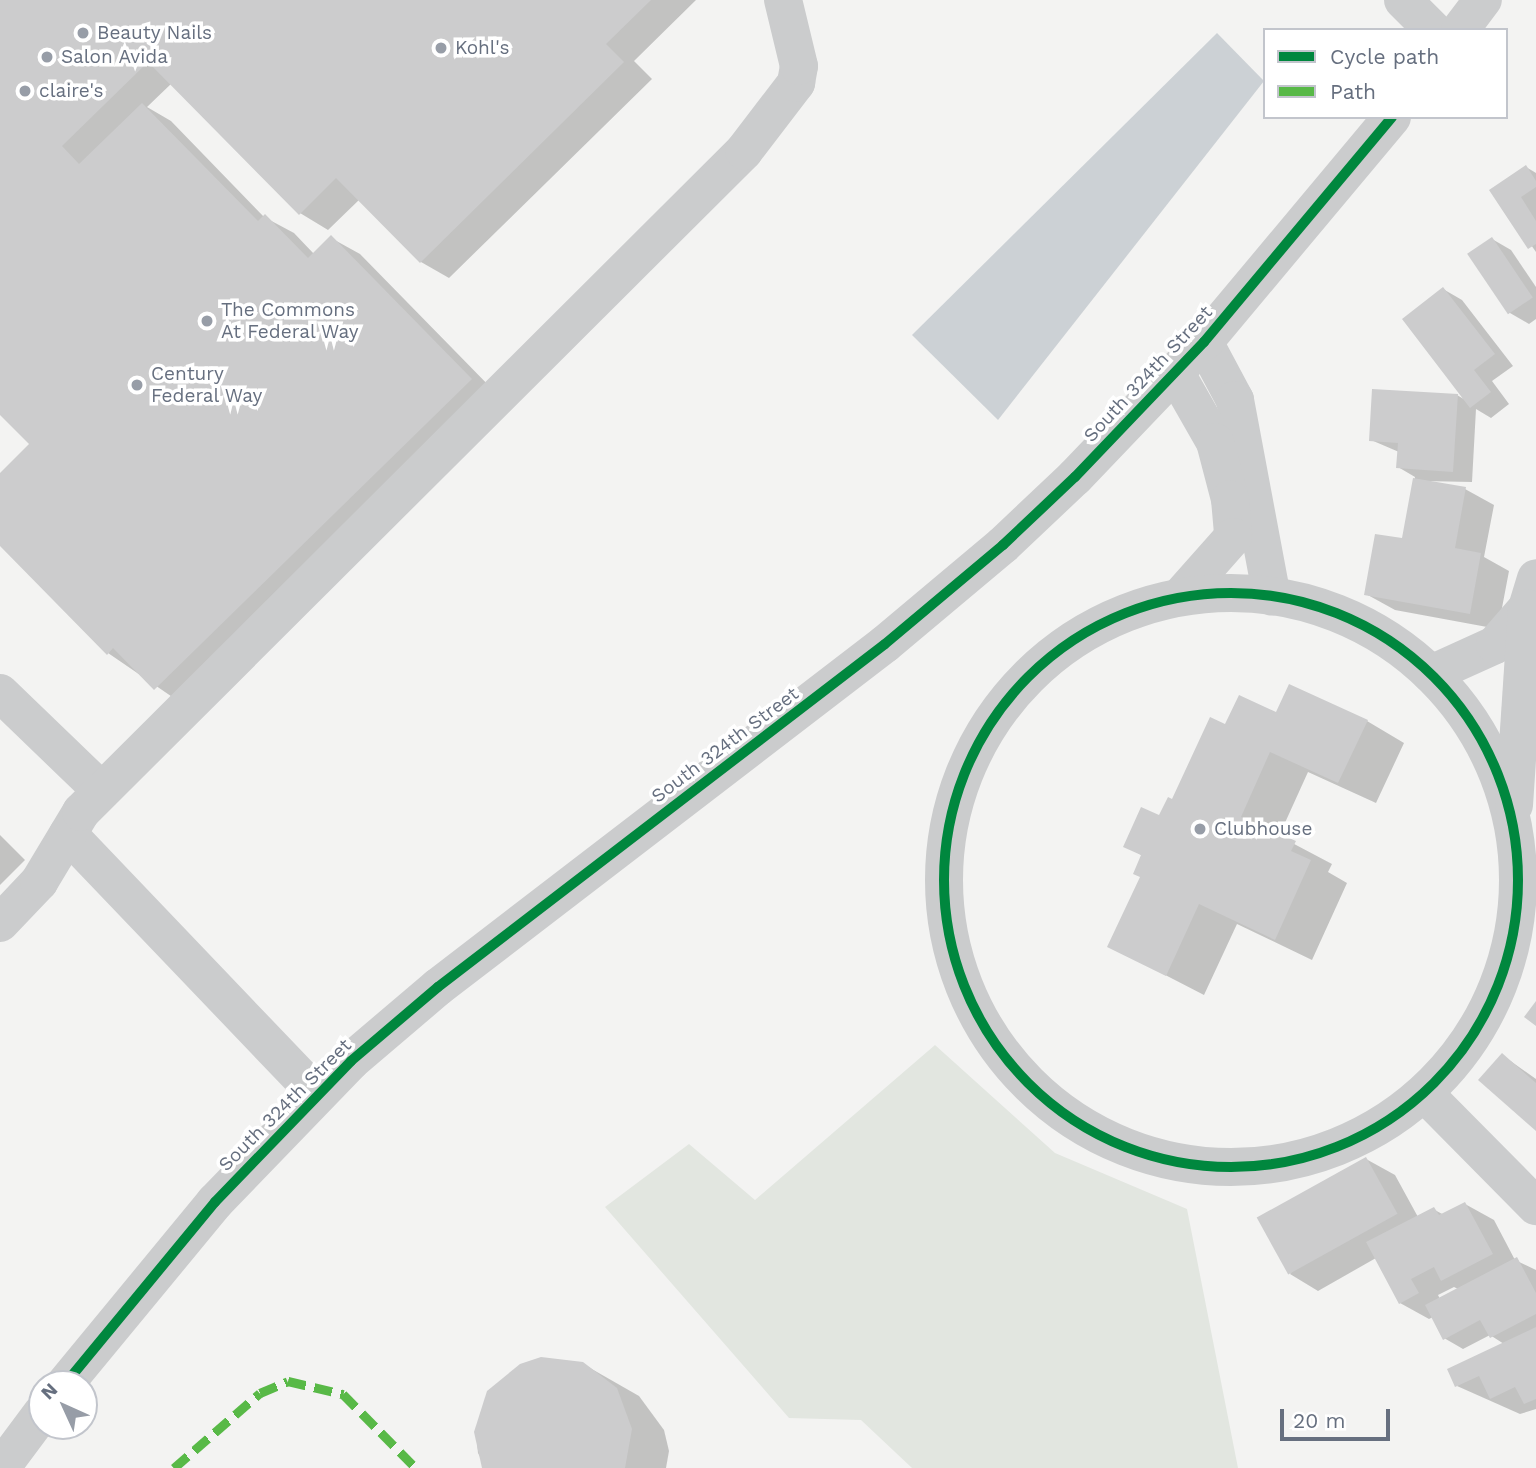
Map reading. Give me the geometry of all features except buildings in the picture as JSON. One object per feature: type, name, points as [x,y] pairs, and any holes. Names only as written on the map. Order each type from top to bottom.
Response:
[{"type":"street","points":[[0,923],[39,882],[68,834],[102,791],[744,151],[796,83],[799,65],[783,0]]},
{"type":"street","points":[[1403,0],[1431,28]]},
{"type":"street","points":[[1462,28],[1483,0]]},
{"type":"street","name":"South 324th Street","points":[[77,1370],[215,1202],[317,1095],[438,987],[948,592],[1075,477],[1203,342],[1390,119]]},
{"type":"street","points":[[1203,342],[1235,400],[1272,597]]},
{"type":"street","points":[[1175,372],[1215,442],[1230,499],[1233,537],[1180,597]]},
{"type":"street","points":[[1235,592],[1272,597],[1352,619],[1398,646],[1431,674],[1478,732],[1497,771],[1513,825],[1527,923],[1480,1023],[1425,1094],[1384,1123],[1341,1146],[1288,1162],[1226,1168],[1139,1154],[1081,1127],[1032,1090],[995,1047],[962,987],[948,936],[942,874],[947,830],[958,787],[997,711],[1040,665],[1079,636],[1127,612],[1180,597],[1235,592]]},
{"type":"street","points":[[1431,674],[1495,645],[1532,593]]},
{"type":"street","points":[[1513,825],[1528,699],[1532,593]]},
{"type":"street","points":[[0,693],[102,791]]},
{"type":"street","points":[[1478,732],[1528,699]]},
{"type":"street","points":[[68,834],[317,1095]]},
{"type":"street","points":[[1425,1094],[1536,1206]]},
{"type":"street","points":[[1,1468],[28,1432]]},
{"type":"shaded area","points":[[1217,33],[1263,80],[998,420],[912,335]]},
{"type":"shaded area","points":[[935,1045],[1055,1153],[1187,1209],[1238,1468],[912,1468],[861,1420],[789,1418],[605,1207],[689,1144],[755,1200]]},
{"type":"marked path","points":[[174,1468],[260,1393],[288,1381],[343,1394],[416,1468]]},
{"type":"cycle path","points":[[77,1370],[215,1202],[351,1061],[438,987],[885,644],[1003,545],[1075,477],[1204,342],[1390,119]]},
{"type":"cycle path","points":[[1231,593],[1287,598],[1341,615],[1390,641],[1434,677],[1470,721],[1496,770],[1513,824],[1518,880],[1513,936],[1496,990],[1470,1039],[1434,1083],[1390,1119],[1341,1145],[1287,1162],[1231,1167],[1175,1162],[1121,1145],[1072,1119],[1028,1083],[992,1039],[966,990],[949,936],[944,880],[949,824],[966,770],[992,721],[1028,677],[1072,641],[1121,615],[1175,598],[1231,593]]},
{"type":"place","name":"Beauty Nails","points":[[83,33]]},
{"type":"place","name":"Kohl's","points":[[441,48]]},
{"type":"place","name":"Salon Avida","points":[[47,57]]},
{"type":"place","name":"claire's","points":[[25,91]]},
{"type":"place","name":"The Commons At Federal Way","points":[[207,321]]},
{"type":"place","name":"Century Federal Way","points":[[137,385]]},
{"type":"place","name":"Clubhouse","points":[[1200,829]]}]
